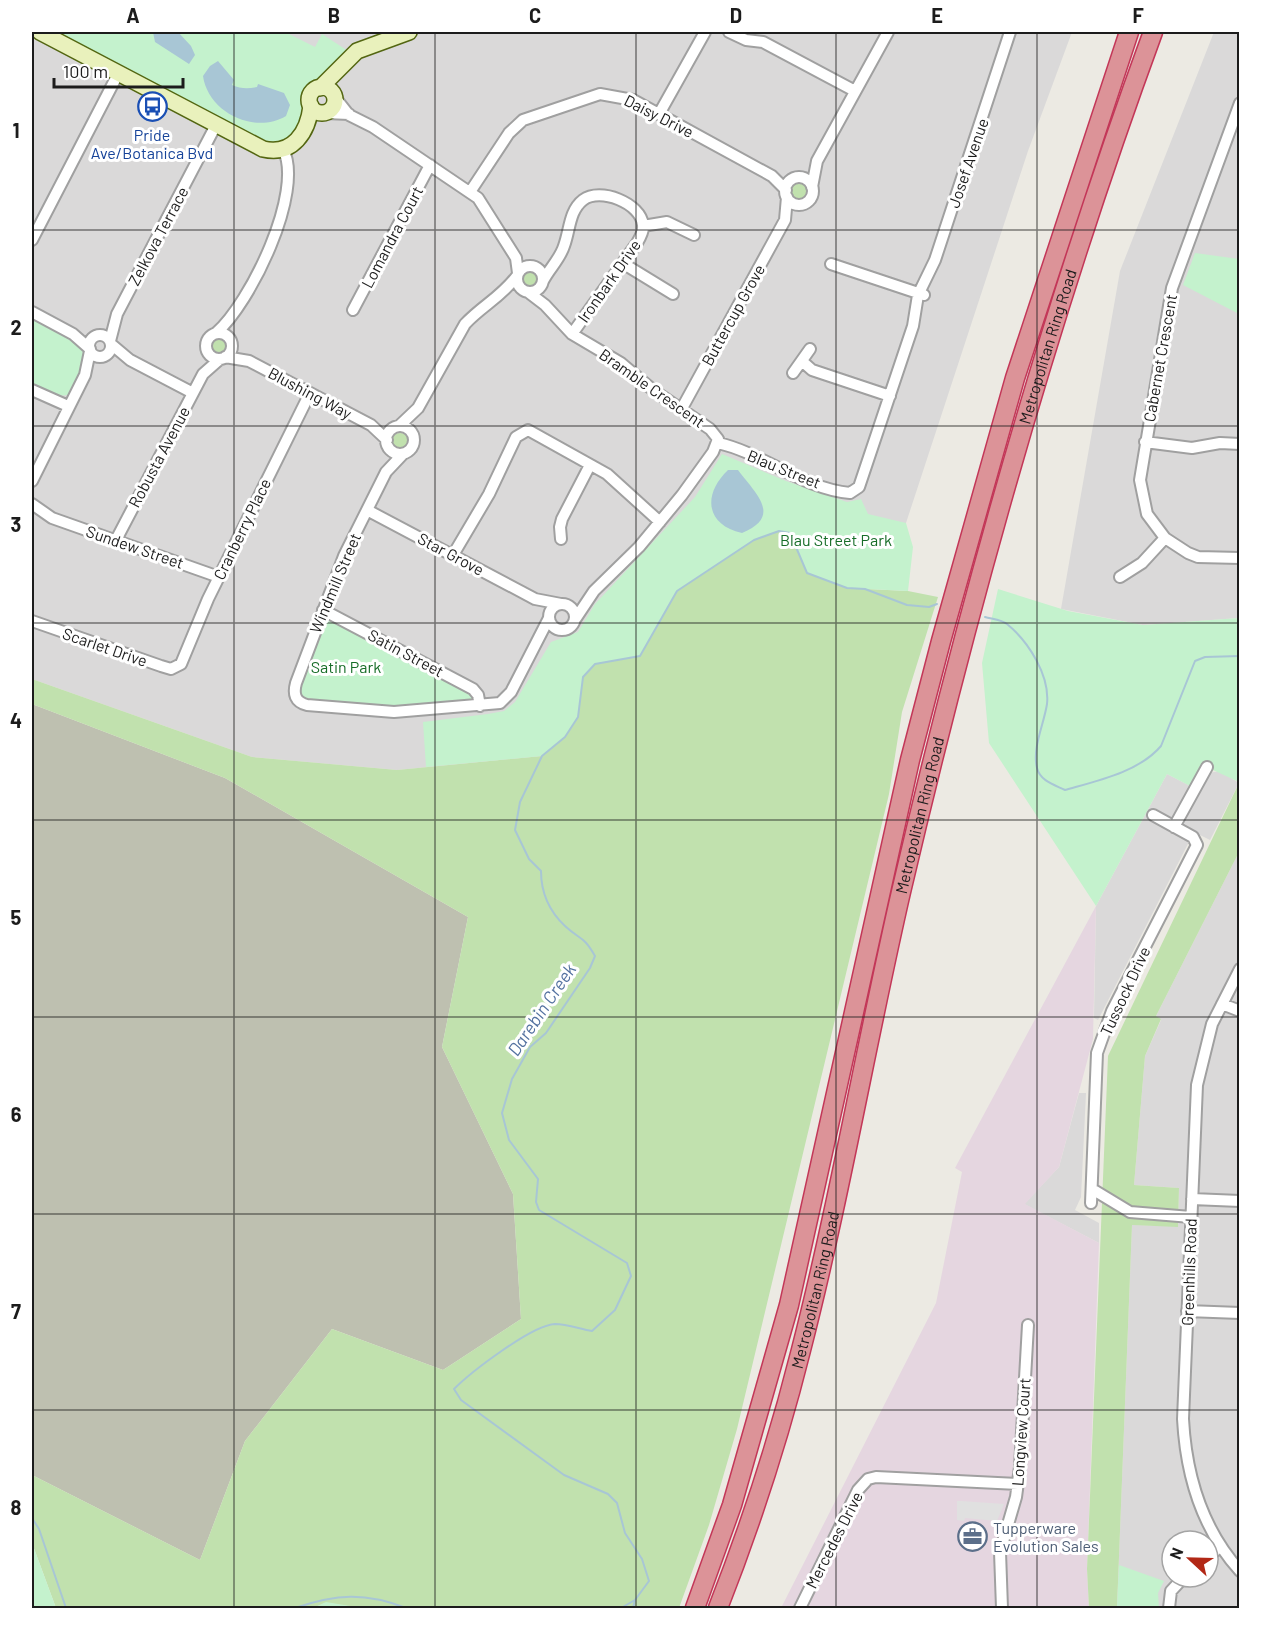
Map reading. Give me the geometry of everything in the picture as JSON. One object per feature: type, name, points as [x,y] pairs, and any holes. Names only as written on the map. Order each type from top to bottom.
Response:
[{"type":"highway","name":"Metropolitan Ring Road","points":[[695,1608],[735,1495],[789,1305],[910,760],[940,641],[1015,378],[1129,32]]},
{"type":"highway","name":"Metropolitan Ring Road","points":[[718,1608],[759,1496],[802,1349],[901,894],[979,581],[1052,330],[1153,32]]},
{"type":"street","points":[[32,35],[38,32],[263,149],[283,149],[300,138],[319,110],[334,104],[329,92],[335,74],[357,51],[409,32]]},
{"type":"street","points":[[659,114],[705,32]]},
{"type":"street","points":[[729,32],[746,40],[763,42],[855,92]]},
{"type":"street","points":[[757,32],[763,42]]},
{"type":"street","points":[[817,161],[794,179],[786,193],[793,204],[803,205],[812,196],[817,161],[888,32]]},
{"type":"street","name":"Josef Avenue","points":[[850,493],[859,487],[913,326],[921,294],[931,279],[935,260],[1010,32]]},
{"type":"street","name":"Josef Avenue","points":[[1000,65],[1015,32]]},
{"type":"street","points":[[32,240],[118,74]]},
{"type":"street","points":[[319,110],[311,95],[329,92]]},
{"type":"street","points":[[329,92],[349,114],[430,165],[470,192],[484,205],[516,258],[517,283],[526,292]]},
{"type":"street","name":"Daisy Drive","points":[[470,192],[509,133],[534,115],[600,94],[623,96],[772,176],[794,179]]},
{"type":"street","name":"Cabernet Crescent","points":[[1239,103],[1236,123],[1174,281],[1145,442],[1140,491],[1147,514],[1165,538],[1182,550],[1198,557],[1222,560],[1239,558]]},
{"type":"street","points":[[319,110],[349,114]]},
{"type":"street","name":"Zelkova Terrace","points":[[110,343],[117,314],[216,125]]},
{"type":"street","points":[[234,314],[230,352],[222,358],[212,357],[207,351],[208,338],[234,314],[279,227],[285,203],[289,165],[283,149]]},
{"type":"street","name":"Lomandra Court","points":[[353,310],[430,165]]},
{"type":"street","name":"Daisy Drive","points":[[772,176],[786,193]]},
{"type":"street","points":[[794,179],[805,178],[812,187]]},
{"type":"street","name":"Buttercup Grove","points":[[785,220],[786,193]]},
{"type":"street","name":"Ironbark Drive","points":[[542,283],[564,246],[573,213],[581,201],[592,195],[605,195],[628,206],[640,218],[643,226],[641,236],[624,264],[603,288],[572,334]]},
{"type":"street","name":"Buttercup Grove","points":[[681,410],[785,220],[803,205]]},
{"type":"street","points":[[643,226],[667,222],[694,235]]},
{"type":"street","points":[[503,295],[536,291],[542,283],[542,273],[534,266],[516,258]]},
{"type":"street","points":[[418,408],[390,432],[387,442],[392,451],[403,454],[412,446],[412,434],[418,408],[465,324],[503,295],[524,267],[555,261]]},
{"type":"street","points":[[624,264],[673,294]]},
{"type":"street","points":[[831,264],[921,294]]},
{"type":"street","name":"Bramble Crescent","points":[[542,283],[546,305]]},
{"type":"street","name":"Bramble Crescent","points":[[526,292],[546,305],[572,334],[621,363],[681,410],[714,432],[718,442],[692,482],[660,522],[594,591],[576,618]]},
{"type":"street","points":[[32,312],[73,334],[90,350],[104,357],[130,360]]},
{"type":"street","name":"Zelkova Terrace","points":[[96,336],[117,314]]},
{"type":"street","points":[[216,333],[224,333],[231,340]]},
{"type":"street","points":[[73,334],[105,336],[130,360],[193,393]]},
{"type":"street","points":[[32,476],[85,375],[90,342],[96,336]]},
{"type":"street","name":"Blushing Way","points":[[231,340],[249,361]]},
{"type":"street","points":[[85,375],[110,351],[110,343]]},
{"type":"street","points":[[793,373],[803,362],[810,348]]},
{"type":"street","name":"Robusta Avenue","points":[[116,540],[203,374],[207,351]]},
{"type":"street","name":"Blushing Way","points":[[222,358],[249,361],[371,425],[387,442]]},
{"type":"street","name":"Robusta Avenue","points":[[203,374],[222,358]]},
{"type":"street","points":[[803,362],[812,370],[890,396]]},
{"type":"street","points":[[32,390],[68,406]]},
{"type":"street","name":"Cranberry Place","points":[[178,667],[184,660],[219,577],[310,393]]},
{"type":"street","name":"Blushing Way","points":[[371,425],[398,427]]},
{"type":"street","points":[[398,427],[407,428],[412,434]]},
{"type":"street","points":[[453,555],[489,494],[504,458],[519,434],[533,431],[607,474],[660,522]]},
{"type":"street","name":"Windmill Street","points":[[386,472],[387,442]]},
{"type":"street","name":"Blau Street","points":[[718,442],[789,473],[850,493]]},
{"type":"street","points":[[1145,442],[1192,448],[1220,443],[1239,444]]},
{"type":"street","name":"Windmill Street","points":[[403,454],[386,472],[344,556],[296,683],[296,697],[307,705],[381,711],[480,706]]},
{"type":"street","points":[[561,539],[562,519],[590,465]]},
{"type":"street","name":"Sundew Street","points":[[32,504],[52,518]]},
{"type":"street","name":"Star Grove","points":[[368,510],[535,599],[563,604]]},
{"type":"street","name":"Sundew Street","points":[[32,516],[52,518],[219,577]]},
{"type":"street","points":[[1120,577],[1143,563],[1165,538]]},
{"type":"street","name":"Bramble Crescent","points":[[563,604],[594,591]]},
{"type":"street","name":"Star Grove","points":[[535,599],[549,617]]},
{"type":"street","points":[[480,706],[500,703],[507,697],[540,640],[552,609],[563,604],[572,607],[576,618],[572,626],[540,640]]},
{"type":"street","name":"Satin Street","points":[[323,610],[473,688],[478,695],[480,706]]},
{"type":"street","points":[[549,617],[552,626],[559,630]]},
{"type":"street","name":"Scarlet Drive","points":[[32,621],[161,666],[178,667]]},
{"type":"street","points":[[1174,826],[1207,767]]},
{"type":"street","name":"Tussock Drive","points":[[1091,1203],[1097,1053],[1112,1011],[1197,845],[1193,837],[1153,815]]},
{"type":"street","name":"Greenhills Road","points":[[1239,969],[1205,1046],[1197,1085],[1183,1419],[1185,1445],[1195,1491],[1221,1546],[1239,1570]]},
{"type":"street","points":[[1222,1004],[1239,1011]]},
{"type":"street","points":[[1092,1189],[1130,1212],[1191,1217]]},
{"type":"street","points":[[1192,1199],[1239,1201]]},
{"type":"street","points":[[1187,1311],[1239,1313]]},
{"type":"street","name":"Longview Court","points":[[1002,1608],[1000,1552],[1018,1484],[1028,1325]]},
{"type":"street","name":"Mercedes Drive","points":[[800,1608],[858,1490],[868,1479],[876,1477],[1018,1484]]},
{"type":"street","points":[[1169,1608],[1173,1589]]},
{"type":"shaded area","points":[[32,32],[1072,32],[1028,151],[906,523],[542,756],[397,770],[252,757],[32,679]]},
{"type":"shaded area","points":[[1214,32],[1239,32],[1239,618],[1143,625],[1061,609],[1120,271]]},
{"type":"shaded area","points":[[32,704],[225,778],[468,917],[442,1047],[513,1194],[521,1319],[443,1370],[332,1329],[245,1441],[200,1560],[32,1475]]},
{"type":"shaded area","points":[[1220,771],[1239,783],[1210,840],[1194,832],[1098,1020],[1094,1018],[1096,906],[1167,774],[1198,790],[1208,773]]},
{"type":"shaded area","points":[[1239,852],[1239,1608],[1117,1608],[1132,1225],[1178,1226],[1179,1188],[1134,1185],[1145,1056],[1161,1020],[1156,1016]]},
{"type":"shaded area","points":[[1096,906],[1093,1039],[1059,1167],[1025,1204],[1099,1243],[1087,1569],[1089,1608],[781,1608],[936,1303],[962,1172],[955,1168]]},
{"type":"shaded area","points":[[1079,1093],[1086,1093],[1081,1197],[1075,1210],[1099,1223],[1099,1243],[1024,1204],[1059,1167]]},
{"type":"shaded area","points":[[957,1501],[1004,1504],[997,1521],[965,1518],[964,1521],[957,1520]]},
{"type":"green space","points":[[48,32],[285,32],[315,47],[322,34],[348,51],[311,90],[307,99],[305,121],[287,142],[267,145]]},
{"type":"green space","points":[[796,183],[802,183],[807,191],[805,197],[796,199],[791,194],[791,188]]},
{"type":"green space","points":[[1195,253],[1239,259],[1239,314],[1183,285]]},
{"type":"green space","points":[[526,270],[532,270],[537,278],[535,284],[526,286],[521,281],[521,275]]},
{"type":"green space","points":[[32,316],[72,338],[83,353],[83,364],[68,395],[57,396],[32,385]]},
{"type":"green space","points":[[219,337],[225,340],[228,346],[225,352],[219,355],[213,352],[210,346],[213,340]]},
{"type":"green space","points":[[397,433],[403,433],[408,441],[406,447],[397,449],[392,444],[392,438]]},
{"type":"green space","name":"Blau Street Park","points":[[722,454],[786,481],[847,502],[861,499],[868,514],[906,523],[913,547],[908,591],[847,588],[807,573],[790,533],[779,531],[754,540],[677,591],[640,656],[595,664],[583,677],[578,717],[565,737],[542,756],[426,767],[423,722],[504,711],[515,702],[551,642],[578,632],[595,604],[695,497]]},
{"type":"green space","points":[[779,531],[790,533],[807,573],[847,588],[908,591],[938,597],[902,712],[889,794],[737,1429],[709,1525],[679,1608],[362,1608],[326,1603],[313,1608],[56,1608],[32,1543],[32,1475],[200,1560],[245,1441],[332,1329],[443,1370],[521,1319],[513,1194],[442,1047],[468,917],[225,778],[32,704],[32,679],[252,757],[397,770],[542,756],[578,717],[583,677],[595,664],[640,656],[677,591],[754,540]]},
{"type":"green space","points":[[998,589],[1068,611],[1143,625],[1239,618],[1239,782],[1202,765],[1190,786],[1167,774],[1096,906],[989,743],[982,663]]},
{"type":"green space","name":"Satin Park","points":[[332,620],[472,693],[474,699],[392,707],[304,698],[301,694],[301,684],[324,623]]},
{"type":"green space","points":[[1239,783],[1239,852],[1156,1016],[1161,1019],[1145,1056],[1134,1185],[1179,1188],[1178,1227],[1132,1225],[1117,1608],[1089,1608],[1087,1569],[1108,1056]]},
{"type":"green space","points":[[32,1543],[56,1608],[32,1608]]},
{"type":"green space","points":[[1119,1565],[1160,1580],[1159,1608],[1117,1608]]},
{"type":"green space","points":[[326,1602],[362,1608],[313,1608]]},
{"type":"water","points":[[153,32],[178,32],[191,46],[195,55],[189,64],[155,42]]},
{"type":"water","points":[[218,61],[234,80],[232,85],[248,88],[257,87],[258,84],[284,93],[290,105],[286,116],[260,123],[234,117],[223,109],[207,89],[203,76],[210,66]]},
{"type":"water","points":[[728,470],[738,470],[762,503],[761,519],[755,526],[742,533],[721,523],[712,508],[714,489]]},
{"type":"waterway","name":"Darebin Creek","points":[[621,1608],[635,1600],[649,1581],[642,1559],[625,1533],[617,1503],[608,1494],[564,1475],[461,1400],[454,1389],[502,1350],[545,1326],[560,1324],[592,1331],[615,1310],[631,1276],[627,1263],[539,1210],[536,1202],[538,1179],[509,1140],[502,1113],[512,1079],[530,1047],[546,1033],[590,968],[595,956],[584,941],[559,920],[547,901],[542,886],[541,871],[529,859],[515,830],[520,802],[542,756],[565,737],[578,717],[583,677],[595,664],[640,656],[677,591],[754,540],[779,531],[790,533],[807,573],[847,588],[865,589],[907,605],[929,607],[937,604]]},
{"type":"waterway","name":"Darebin Creek","points":[[985,617],[1005,623],[1015,631],[1036,660],[1047,693],[1047,704],[1037,744],[1037,768],[1041,776],[1065,790],[1117,774],[1152,755],[1161,746],[1195,661],[1205,657],[1240,656]]},
{"type":"waterway","name":"Darebin Creek","points":[[32,1518],[39,1529],[66,1608]]},
{"type":"waterway","name":"Darebin Creek","points":[[295,1608],[324,1600],[350,1597],[377,1599],[406,1608]]},
{"type":"waterway","name":"Darebin Creek","points":[[633,1608],[635,1600]]},
{"type":"place","name":"Pride Ave/Botanica Bvd","points":[[152,107]]},
{"type":"place","name":"Tupperware Evolution Sales","points":[[972,1537]]}]
